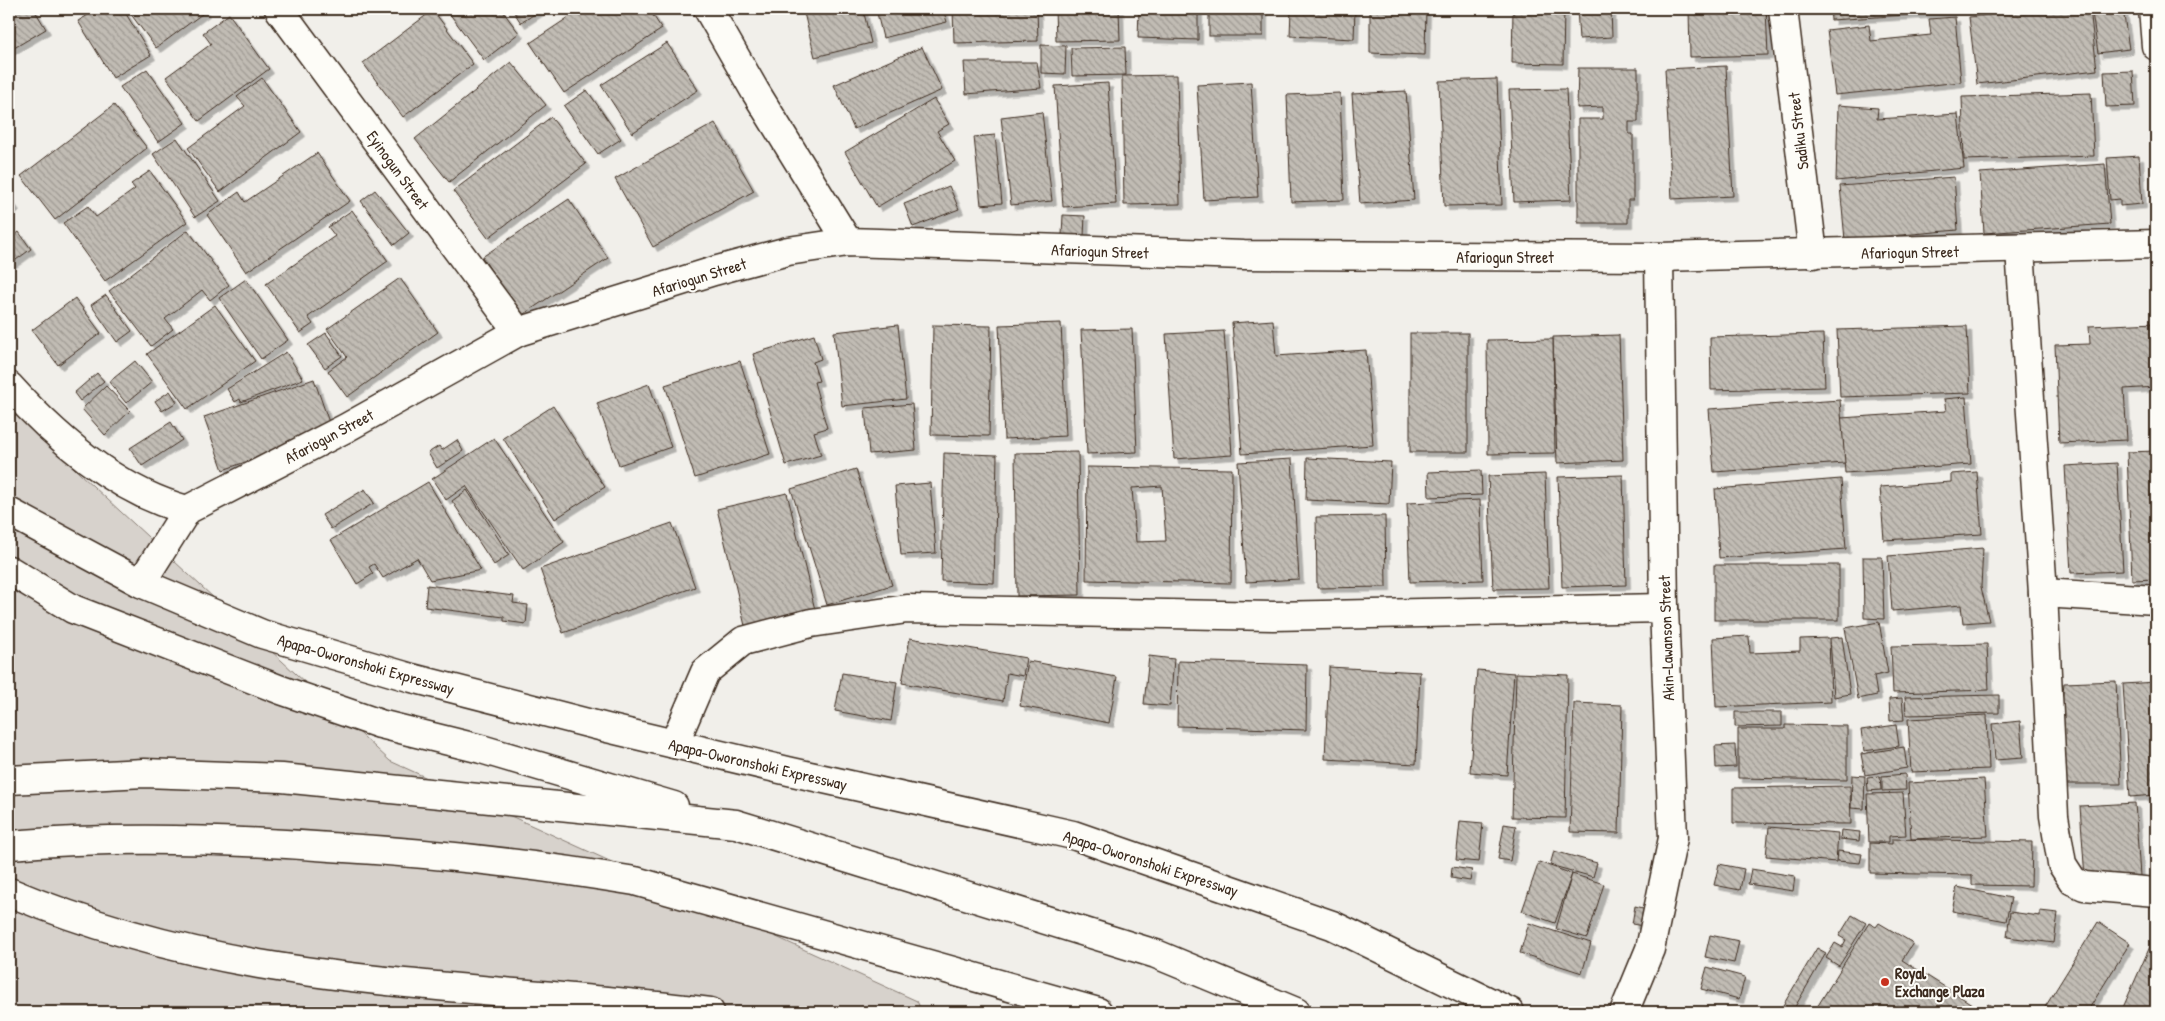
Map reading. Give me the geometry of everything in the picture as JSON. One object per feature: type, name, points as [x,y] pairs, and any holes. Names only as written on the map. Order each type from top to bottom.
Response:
[{"type":"main road","name":"Eyinogun Street","points":[[279,9],[518,332]]},
{"type":"main road","points":[[708,9],[755,91],[848,242]]},
{"type":"main road","name":"Sadiku Street","points":[[1783,9],[1812,254]]},
{"type":"main road","points":[[2153,9],[2156,46]]},
{"type":"main road","name":"Afariogun Street","points":[[187,510],[346,428],[518,332],[714,271],[788,251],[848,242],[1244,256],[1659,257],[2156,244]]},
{"type":"main road","points":[[2020,249],[2043,594],[2054,816],[2062,864],[2073,881],[2084,886],[2156,892]]},
{"type":"main road","name":"Akin-Lawanson Street","points":[[1624,1012],[1650,949],[1673,838],[1664,608],[1659,257]]},
{"type":"main road","points":[[9,386],[38,418],[118,481],[160,503],[187,510],[141,583]]},
{"type":"main road","name":"Apapa-Oworonshoki Expressway","points":[[9,512],[141,583],[262,634],[412,678],[674,744],[1073,835],[1332,925],[1510,1012]]},
{"type":"main road","points":[[9,570],[73,609],[281,690],[380,724],[481,749],[736,824],[1156,954],[1296,1012]]},
{"type":"main road","points":[[2043,594],[2156,600]]},
{"type":"main road","points":[[674,744],[705,672],[743,641],[811,623],[907,609],[1273,616],[1664,608]]},
{"type":"main road","points":[[9,780],[144,773],[282,778],[736,824]]},
{"type":"main road","points":[[9,845],[124,838],[257,842],[405,852],[564,869],[635,881],[1098,1012]]},
{"type":"main road","points":[[9,892],[35,903],[149,940],[259,964],[375,978],[710,1012]]},
{"type":"shaded area","points":[[9,403],[80,474],[390,761],[917,1001],[922,1012],[9,1012]]},
{"type":"building","points":[[9,9],[34,9],[46,29],[9,51]]},
{"type":"building","points":[[98,9],[123,9],[151,55],[113,78],[78,21]]},
{"type":"building","points":[[127,9],[204,9],[206,11],[156,48]]},
{"type":"building","points":[[446,9],[501,9],[519,33],[484,60]]},
{"type":"building","points":[[512,9],[542,9],[521,23]]},
{"type":"building","points":[[581,9],[649,9],[662,29],[564,93],[530,43]]},
{"type":"building","points":[[803,9],[863,9],[871,43],[815,57]]},
{"type":"building","points":[[876,9],[943,9],[947,22],[883,38]]},
{"type":"building","points":[[953,9],[1037,9],[1038,41],[954,43]]},
{"type":"building","points":[[1055,9],[1119,9],[1120,40],[1056,41]]},
{"type":"building","points":[[1139,9],[1198,9],[1198,40],[1138,38]]},
{"type":"building","points":[[1209,9],[1263,9],[1263,36],[1209,36]]},
{"type":"building","points":[[1291,9],[1355,9],[1354,39],[1290,36]]},
{"type":"building","points":[[1370,9],[1426,9],[1425,55],[1370,53]]},
{"type":"building","points":[[1513,9],[1564,9],[1563,64],[1512,63]]},
{"type":"building","points":[[1577,9],[1611,9],[1612,37],[1579,39]]},
{"type":"building","points":[[1689,9],[1766,9],[1768,55],[1690,57]]},
{"type":"building","points":[[1830,9],[1950,9],[1951,12],[1831,20]]},
{"type":"building","points":[[2045,9],[2090,9],[2097,70],[1977,84],[1969,17]]},
{"type":"building","points":[[2123,9],[2129,49],[2098,53],[2092,12]]},
{"type":"building","points":[[433,10],[473,64],[403,117],[363,63]]},
{"type":"building","points":[[229,14],[269,69],[199,121],[166,77],[211,44],[203,33]]},
{"type":"building","points":[[1955,17],[1961,82],[1835,95],[1827,30],[1869,25],[1871,41],[1931,35],[1929,19]]},
{"type":"building","points":[[667,43],[698,90],[632,133],[601,85]]},
{"type":"building","points":[[1041,45],[1066,46],[1065,74],[1041,73]]},
{"type":"building","points":[[922,47],[942,90],[854,129],[834,85]]},
{"type":"building","points":[[1125,47],[1126,75],[1072,76],[1071,48]]},
{"type":"building","points":[[511,62],[546,105],[449,182],[415,139]]},
{"type":"building","points":[[964,62],[1037,62],[1041,88],[966,94]]},
{"type":"building","points":[[1726,66],[1733,196],[1672,199],[1665,69]]},
{"type":"building","points":[[1578,68],[1638,68],[1638,122],[1629,122],[1629,134],[1633,134],[1633,200],[1628,200],[1628,223],[1578,223],[1578,119],[1603,119],[1603,107],[1577,108]]},
{"type":"building","points":[[147,69],[185,123],[158,142],[120,87]]},
{"type":"building","points":[[2133,71],[2135,106],[2106,107],[2104,72]]},
{"type":"building","points":[[1177,75],[1180,204],[1124,205],[1122,76]]},
{"type":"building","points":[[262,78],[301,132],[220,192],[188,148],[245,106],[237,97]]},
{"type":"building","points":[[1497,79],[1502,205],[1444,206],[1439,81]]},
{"type":"building","points":[[1251,82],[1258,197],[1204,200],[1197,85]]},
{"type":"building","points":[[1108,83],[1116,204],[1063,207],[1055,86]]},
{"type":"building","points":[[1566,89],[1571,200],[1514,202],[1509,90]]},
{"type":"building","points":[[587,90],[621,139],[598,154],[564,106]]},
{"type":"building","points":[[1406,91],[1414,200],[1360,204],[1352,94]]},
{"type":"building","points":[[1340,93],[1344,200],[1291,202],[1287,95]]},
{"type":"building","points":[[2091,93],[2094,156],[1964,160],[1962,97]]},
{"type":"building","points":[[934,99],[949,124],[937,131],[955,161],[877,207],[845,152]]},
{"type":"building","points":[[114,105],[147,148],[55,220],[21,176]]},
{"type":"building","points":[[1838,105],[1878,108],[1877,119],[1958,114],[1964,168],[1836,181]]},
{"type":"building","points":[[1042,112],[1052,201],[1011,205],[1001,117]]},
{"type":"building","points":[[551,117],[586,164],[488,238],[453,191]]},
{"type":"building","points":[[715,123],[754,191],[653,247],[615,179]]},
{"type":"building","points":[[995,135],[1002,203],[981,205],[974,137]]},
{"type":"building","points":[[177,138],[220,201],[195,217],[153,154]]},
{"type":"building","points":[[317,153],[350,201],[246,272],[207,215],[239,192],[245,202]]},
{"type":"building","points":[[2139,156],[2142,204],[2120,206],[2120,199],[2110,200],[2107,158]]},
{"type":"building","points":[[2105,164],[2110,224],[1984,233],[1980,173]]},
{"type":"building","points":[[150,171],[187,222],[105,281],[63,223],[88,206],[96,217],[135,189],[131,184]]},
{"type":"building","points":[[1954,177],[1958,230],[1845,240],[1840,186]]},
{"type":"building","points":[[949,186],[959,209],[913,227],[904,204]]},
{"type":"building","points":[[375,190],[409,233],[394,245],[361,201]]},
{"type":"building","points":[[9,198],[15,206],[9,211]]},
{"type":"building","points":[[569,199],[608,258],[521,316],[482,257]]},
{"type":"building","points":[[352,210],[388,261],[308,317],[313,324],[300,333],[266,284],[335,236],[328,227]]},
{"type":"building","points":[[1063,215],[1085,216],[1084,236],[1062,235]]},
{"type":"building","points":[[188,230],[229,285],[210,300],[202,290],[165,319],[173,329],[151,346],[109,291]]},
{"type":"building","points":[[19,232],[31,249],[9,265],[9,239]]},
{"type":"building","points":[[400,278],[438,332],[347,397],[328,371],[347,357],[327,329]]},
{"type":"building","points":[[246,279],[288,340],[261,359],[219,298]]},
{"type":"building","points":[[106,295],[132,331],[117,342],[91,305]]},
{"type":"building","points":[[75,298],[101,333],[58,365],[32,330]]},
{"type":"building","points":[[215,305],[255,361],[187,409],[147,354]]},
{"type":"building","points":[[1273,320],[1276,356],[1366,350],[1373,445],[1242,454],[1232,323]]},
{"type":"building","points":[[1061,323],[1066,436],[1004,439],[999,325]]},
{"type":"building","points":[[2156,323],[2156,387],[2124,389],[2127,440],[2059,443],[2055,345],[2090,344],[2089,326]]},
{"type":"building","points":[[898,325],[906,399],[842,406],[834,332]]},
{"type":"building","points":[[933,325],[991,326],[989,436],[931,435]]},
{"type":"building","points":[[1967,326],[1970,393],[1840,397],[1837,330]]},
{"type":"building","points":[[1132,329],[1137,452],[1087,454],[1081,330]]},
{"type":"building","points":[[1224,331],[1232,455],[1174,459],[1166,334]]},
{"type":"building","points":[[326,333],[342,356],[325,368],[308,345]]},
{"type":"building","points":[[1410,333],[1468,333],[1468,452],[1410,452]]},
{"type":"building","points":[[1823,334],[1825,387],[1711,390],[1710,337]]},
{"type":"building","points":[[814,335],[821,359],[813,362],[819,381],[814,382],[827,428],[814,432],[821,455],[786,465],[753,354]]},
{"type":"building","points":[[1619,335],[1623,460],[1557,463],[1553,337]]},
{"type":"building","points":[[1553,339],[1555,453],[1488,454],[1487,340]]},
{"type":"building","points":[[286,352],[303,379],[241,402],[240,399],[235,402],[227,389]]},
{"type":"building","points":[[135,361],[152,382],[126,403],[109,382]]},
{"type":"building","points":[[740,361],[770,454],[695,478],[665,385]]},
{"type":"building","points":[[97,373],[104,381],[80,401],[74,393]]},
{"type":"building","points":[[314,379],[332,431],[223,470],[204,417]]},
{"type":"building","points":[[649,384],[671,447],[619,465],[597,403]]},
{"type":"building","points":[[106,386],[130,411],[105,435],[82,409]]},
{"type":"building","points":[[170,391],[177,402],[162,411],[155,401]]},
{"type":"building","points":[[1966,397],[1971,464],[1845,473],[1841,418],[1946,411],[1944,399]]},
{"type":"building","points":[[1840,400],[1845,463],[1714,472],[1709,409]]},
{"type":"building","points":[[912,404],[916,450],[869,454],[865,408]]},
{"type":"building","points":[[553,406],[605,487],[555,519],[503,438]]},
{"type":"building","points":[[171,422],[182,440],[142,466],[130,448]]},
{"type":"building","points":[[494,438],[564,542],[523,570],[466,486],[446,500],[432,479]]},
{"type":"building","points":[[457,440],[463,451],[437,468],[428,453],[439,446],[442,450]]},
{"type":"building","points":[[2156,451],[2156,579],[2132,580],[2127,452]]},
{"type":"building","points":[[1078,452],[1080,595],[1017,596],[1015,453]]},
{"type":"building","points":[[944,453],[997,455],[994,583],[941,581]]},
{"type":"building","points":[[1307,458],[1391,462],[1389,504],[1306,500]]},
{"type":"building","points":[[1292,459],[1299,579],[1246,582],[1238,462]]},
{"type":"building","points":[[2117,463],[2123,571],[2071,573],[2065,466]]},
{"type":"building","points":[[1087,467],[1232,469],[1231,583],[1086,580]],"holes":[[[1162,486],[1166,541],[1136,542],[1132,488]]]},
{"type":"building","points":[[856,469],[892,585],[827,605],[791,489]]},
{"type":"building","points":[[1481,470],[1482,495],[1429,497],[1428,472]]},
{"type":"building","points":[[1977,472],[1982,534],[1884,540],[1880,487],[1951,482],[1951,474]]},
{"type":"building","points":[[1545,474],[1549,588],[1493,589],[1488,476]]},
{"type":"building","points":[[1623,475],[1626,585],[1562,587],[1558,477]]},
{"type":"building","points":[[1841,479],[1846,549],[1719,558],[1715,489]]},
{"type":"building","points":[[428,482],[481,570],[430,580],[417,558],[383,578],[374,564],[369,567],[373,574],[357,584],[331,540]]},
{"type":"building","points":[[930,483],[936,553],[901,555],[895,486]]},
{"type":"building","points":[[365,489],[374,503],[331,529],[322,515]]},
{"type":"building","points":[[467,490],[509,555],[494,565],[452,501]]},
{"type":"building","points":[[787,493],[816,614],[746,630],[717,509]]},
{"type":"building","points":[[1480,500],[1483,580],[1410,582],[1407,503]]},
{"type":"building","points":[[1385,516],[1386,587],[1317,588],[1316,517]]},
{"type":"building","points":[[672,523],[695,587],[563,633],[540,569]]},
{"type":"building","points":[[1983,548],[1981,587],[1989,621],[1963,623],[1961,605],[1892,611],[1888,556]]},
{"type":"building","points":[[1863,557],[1882,557],[1884,619],[1864,618]]},
{"type":"building","points":[[1714,565],[1839,565],[1839,620],[1714,620]]},
{"type":"building","points":[[427,585],[514,596],[513,603],[528,605],[526,624],[504,621],[504,617],[425,607]]},
{"type":"building","points":[[1879,622],[1888,673],[1874,676],[1877,695],[1858,699],[1845,628]]},
{"type":"building","points":[[1749,636],[1750,653],[1800,651],[1800,639],[1829,638],[1831,702],[1716,707],[1713,638]]},
{"type":"building","points":[[1842,637],[1850,694],[1834,697],[1830,638]]},
{"type":"building","points":[[910,638],[1026,658],[1023,676],[1007,673],[1003,701],[902,683]]},
{"type":"building","points":[[1987,644],[1989,690],[1893,693],[1891,646]]},
{"type":"building","points":[[1149,656],[1174,659],[1170,706],[1144,704]]},
{"type":"building","points":[[1028,661],[1117,677],[1109,723],[1020,706]]},
{"type":"building","points":[[1178,661],[1307,665],[1306,730],[1177,726]]},
{"type":"building","points":[[1329,667],[1420,672],[1416,764],[1325,759]]},
{"type":"building","points":[[1477,670],[1514,673],[1507,775],[1470,772]]},
{"type":"building","points":[[842,673],[897,682],[891,721],[835,711]]},
{"type":"building","points":[[1516,673],[1568,675],[1565,818],[1512,817]]},
{"type":"building","points":[[2116,681],[2121,784],[2053,784],[2064,683]]},
{"type":"building","points":[[2156,682],[2156,795],[2130,797],[2123,684]]},
{"type":"building","points":[[1999,695],[1999,713],[1906,715],[1905,697]]},
{"type":"building","points":[[1902,698],[1904,720],[1890,721],[1889,699]]},
{"type":"building","points":[[1574,703],[1622,705],[1619,833],[1570,832]]},
{"type":"building","points":[[1735,712],[1782,712],[1782,726],[1735,727]]},
{"type":"building","points":[[1987,715],[1989,769],[1911,772],[1908,719]]},
{"type":"building","points":[[2020,721],[2023,758],[1995,760],[1992,724]]},
{"type":"building","points":[[1785,725],[1847,726],[1847,780],[1738,778],[1738,729],[1785,729]]},
{"type":"building","points":[[1896,725],[1899,746],[1864,751],[1861,730]]},
{"type":"building","points":[[1735,745],[1736,767],[1716,768],[1715,746]]},
{"type":"building","points":[[1904,747],[1907,768],[1865,775],[1861,754]]},
{"type":"building","points":[[1905,774],[1906,790],[1882,791],[1882,776]]},
{"type":"building","points":[[1852,775],[1865,776],[1864,809],[1851,808]]},
{"type":"building","points":[[1880,776],[1881,790],[1868,791],[1867,777]]},
{"type":"building","points":[[1984,779],[1988,836],[1911,839],[1908,783]]},
{"type":"building","points":[[1850,786],[1851,824],[1733,823],[1733,788]]},
{"type":"building","points":[[1903,793],[1906,835],[1889,836],[1889,842],[1869,842],[1867,794]]},
{"type":"building","points":[[2135,803],[2140,876],[2085,879],[2080,806]]},
{"type":"building","points":[[1460,821],[1483,823],[1479,862],[1456,860]]},
{"type":"building","points":[[1504,824],[1516,826],[1510,861],[1498,859]]},
{"type":"building","points":[[1769,827],[1838,833],[1836,862],[1766,856]]},
{"type":"building","points":[[1841,830],[1860,832],[1859,841],[1840,839]]},
{"type":"building","points":[[1892,839],[2032,842],[2031,886],[1972,885],[1972,875],[1870,873],[1870,843],[1892,844]]},
{"type":"building","points":[[1554,851],[1597,863],[1593,877],[1550,865]]},
{"type":"building","points":[[1838,851],[1862,854],[1860,863],[1837,861]]},
{"type":"building","points":[[1539,862],[1572,874],[1555,923],[1522,911]]},
{"type":"building","points":[[1719,864],[1744,869],[1740,890],[1714,885]]},
{"type":"building","points":[[1452,867],[1472,870],[1470,881],[1451,878]]},
{"type":"building","points":[[1751,869],[1795,876],[1793,891],[1748,884]]},
{"type":"building","points":[[1572,874],[1604,884],[1587,938],[1556,929]]},
{"type":"building","points":[[1957,887],[2011,898],[2006,921],[1952,911]]},
{"type":"building","points":[[1635,906],[1651,910],[1648,927],[1632,924]]},
{"type":"building","points":[[2040,911],[2058,913],[2054,943],[2007,937],[2010,912],[2040,916]]},
{"type":"building","points":[[1852,915],[1866,923],[1839,966],[1826,958],[1835,943],[1842,947],[1846,940],[1839,936]]},
{"type":"building","points":[[2098,922],[2130,943],[2087,1012],[2042,1012]]},
{"type":"building","points":[[1529,923],[1591,943],[1582,973],[1520,953]]},
{"type":"building","name":"Royal Exchange Plaza","points":[[1869,923],[1876,927],[1879,923],[1913,943],[1902,960],[1983,1011],[1988,1004],[2002,1012],[1814,1012]]},
{"type":"building","points":[[2156,933],[2156,1012],[2121,1012]]},
{"type":"building","points":[[1710,935],[1739,941],[1734,963],[1705,957]]},
{"type":"building","points":[[1817,948],[1826,953],[1792,1012],[1779,1012]]},
{"type":"building","points":[[1707,967],[1745,977],[1739,999],[1701,989]]},
{"type":"place","name":"Royal Exchange Plaza","points":[[1885,982]]}]
